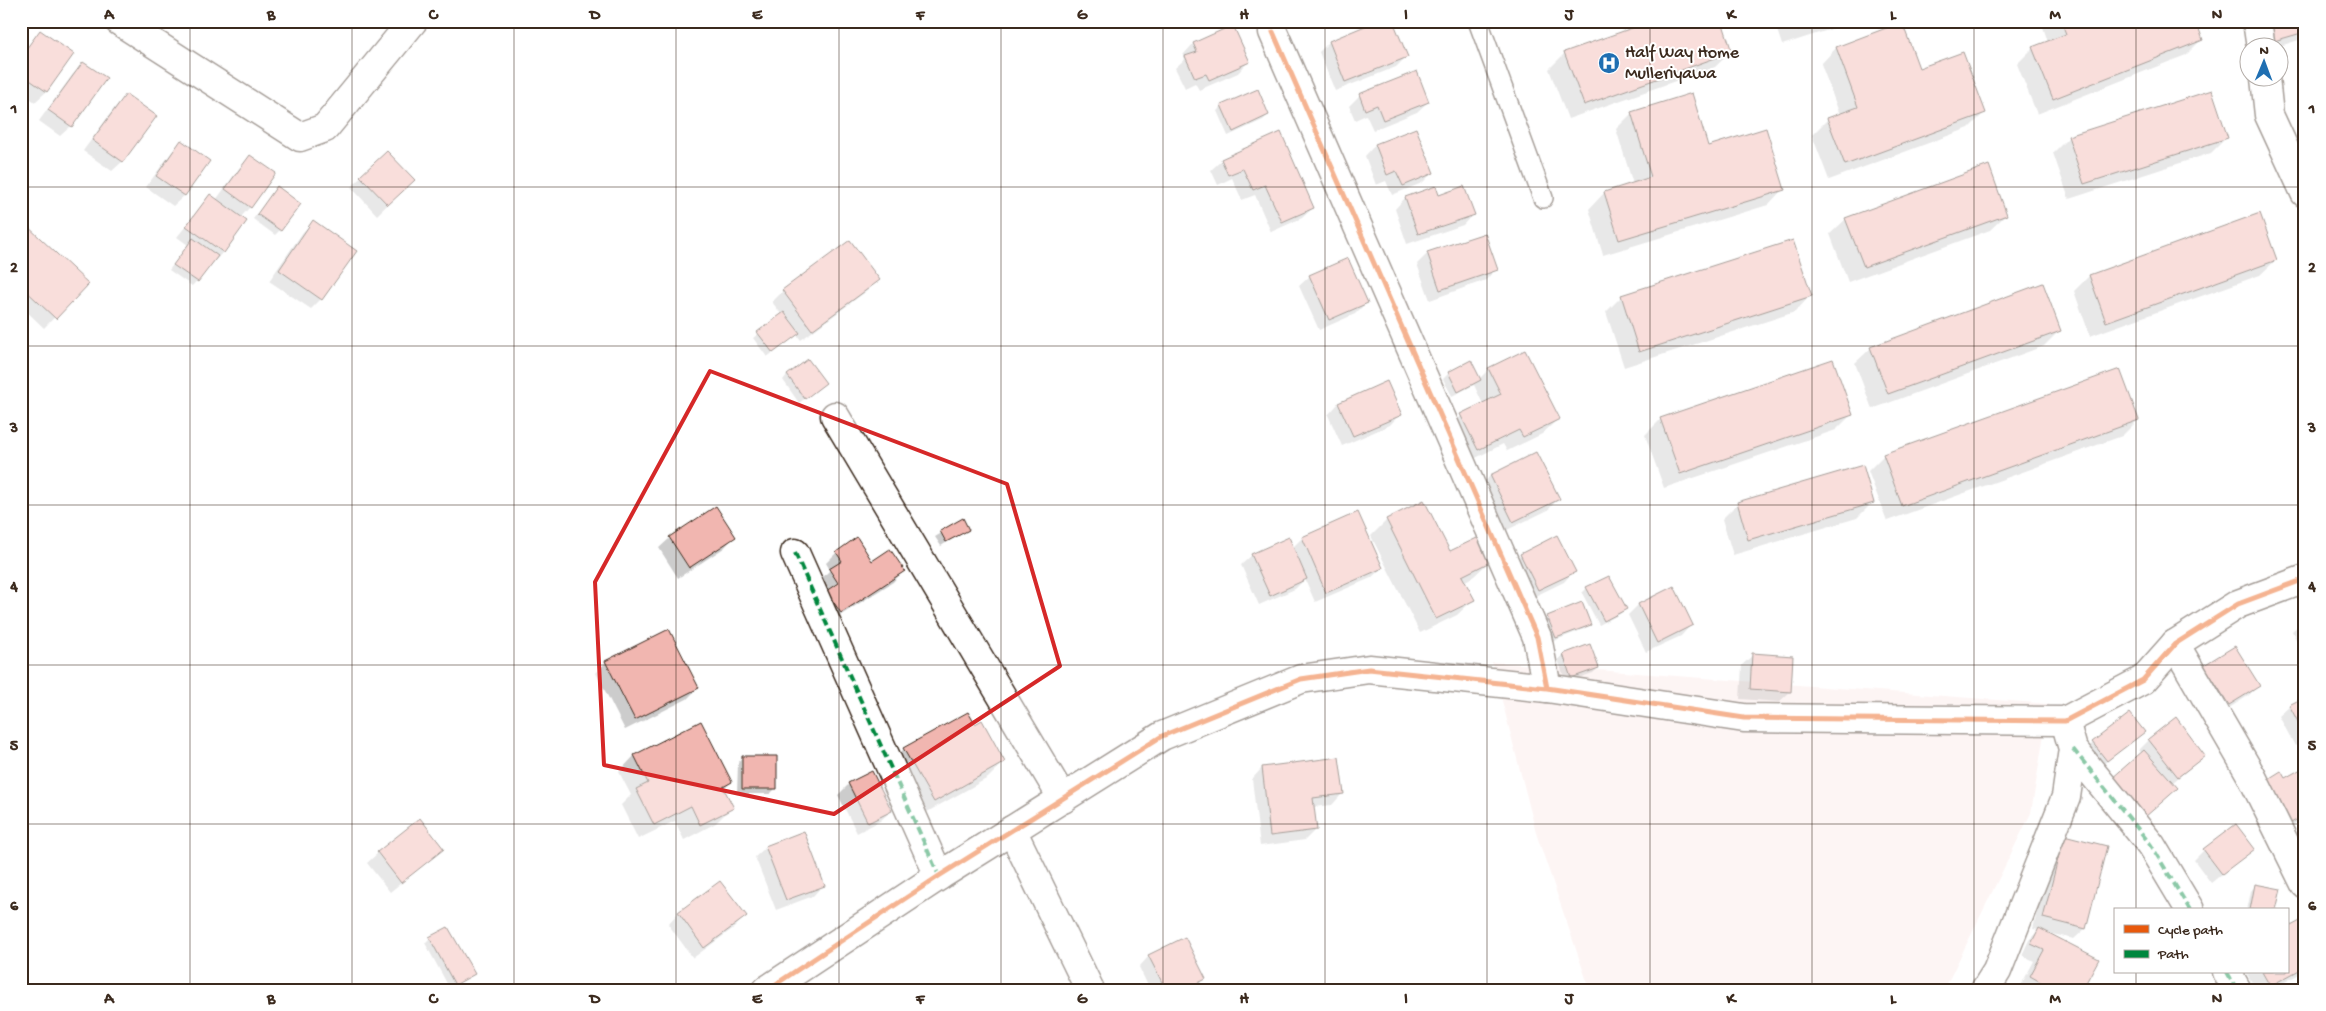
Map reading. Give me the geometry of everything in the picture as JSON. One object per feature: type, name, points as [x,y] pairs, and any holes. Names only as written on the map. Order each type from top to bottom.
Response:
[{"type":"street","points":[[119,21],[300,136],[325,128],[413,21]]},
{"type":"street","points":[[2257,21],[2260,38]]},
{"type":"street","points":[[1273,32],[1537,637],[1547,688]]},
{"type":"street","points":[[2265,88],[2269,115],[2305,193]]},
{"type":"street","points":[[835,416],[1063,799]]},
{"type":"street","points":[[796,553],[939,876]]},
{"type":"street","points":[[767,990],[939,876],[1162,736],[1301,679],[1369,669],[1547,688],[1744,718],[2065,721],[2143,680],[2175,644],[2238,604],[2305,580]]},
{"type":"street","points":[[2175,644],[2251,775],[2305,884]]},
{"type":"street","points":[[2065,721],[2073,748],[2151,845],[2189,908]]},
{"type":"street","points":[[1985,990],[1997,971],[2066,797],[2073,748]]},
{"type":"street","points":[[1012,830],[1090,990]]},
{"type":"street","points":[[2228,974],[2237,990]]},
{"type":"lane","points":[[1478,21],[1543,198]]},
{"type":"highlighted area","points":[[710,371],[1007,484],[1060,666],[834,814],[604,765],[595,582]]},
{"type":"shaded area","points":[[1492,662],[2049,704],[2031,813],[1944,990],[1590,990],[1537,836]]},
{"type":"building","points":[[1377,21],[1393,21],[1408,57],[1345,82],[1329,41]]},
{"type":"building","points":[[1652,21],[1722,21],[1732,52],[1584,105],[1564,52]]},
{"type":"building","points":[[1795,21],[1826,21],[1798,30]]},
{"type":"building","points":[[2061,21],[2196,21],[2203,40],[2053,99],[2032,47],[2066,34]]},
{"type":"building","points":[[2268,21],[2305,21],[2305,32],[2284,38],[2273,38]]},
{"type":"building","points":[[1902,22],[1919,68],[1963,52],[1986,113],[1845,165],[1827,118],[1858,107],[1836,47]]},
{"type":"building","points":[[1233,25],[1250,62],[1209,80],[1206,74],[1195,78],[1185,56],[1197,52],[1193,43]]},
{"type":"building","points":[[40,30],[74,54],[47,92],[21,74],[21,56]]},
{"type":"building","points":[[83,62],[107,78],[72,127],[48,110]]},
{"type":"building","points":[[1417,71],[1429,102],[1383,120],[1377,105],[1365,110],[1359,94]]},
{"type":"building","points":[[1258,89],[1269,115],[1233,132],[1221,105]]},
{"type":"building","points":[[2212,90],[2228,138],[2084,184],[2068,136]]},
{"type":"building","points":[[1692,93],[1708,146],[1766,128],[1785,190],[1619,240],[1604,192],[1651,177],[1631,112]]},
{"type":"building","points":[[126,94],[157,116],[123,162],[92,140]]},
{"type":"building","points":[[1416,128],[1434,173],[1403,186],[1396,171],[1387,175],[1375,144]]},
{"type":"building","points":[[1281,132],[1314,208],[1282,222],[1265,185],[1253,190],[1243,169],[1228,175],[1221,159]]},
{"type":"building","points":[[181,140],[210,161],[185,196],[156,176]]},
{"type":"building","points":[[387,151],[415,180],[388,205],[360,176]]},
{"type":"building","points":[[250,155],[276,173],[251,208],[225,189]]},
{"type":"building","points":[[1989,165],[2007,215],[1864,267],[1845,218]]},
{"type":"building","points":[[277,186],[301,204],[281,231],[257,214]]},
{"type":"building","points":[[1436,186],[1439,195],[1464,186],[1475,215],[1418,234],[1405,197]]},
{"type":"building","points":[[210,194],[247,221],[224,253],[186,226]]},
{"type":"building","points":[[2260,213],[2277,260],[2106,322],[2089,275]]},
{"type":"building","points":[[313,220],[357,251],[322,300],[279,270]]},
{"type":"building","points":[[24,223],[89,284],[56,319],[21,286],[21,225]]},
{"type":"building","points":[[1485,233],[1498,270],[1440,290],[1427,252]]},
{"type":"building","points":[[193,238],[218,256],[198,282],[173,265]]},
{"type":"building","points":[[850,240],[880,280],[812,330],[782,290]]},
{"type":"building","points":[[1793,240],[1812,296],[1639,352],[1621,295]]},
{"type":"building","points":[[1348,258],[1368,303],[1329,320],[1309,275]]},
{"type":"building","points":[[2043,283],[2061,331],[1888,394],[1870,347]]},
{"type":"building","points":[[784,312],[800,333],[773,353],[757,332]]},
{"type":"building","points":[[1525,350],[1560,419],[1523,437],[1519,430],[1478,450],[1460,414],[1501,394],[1488,368]]},
{"type":"building","points":[[808,359],[826,383],[805,399],[787,375]]},
{"type":"building","points":[[1833,359],[1853,415],[1680,474],[1660,418]]},
{"type":"building","points":[[1471,360],[1481,380],[1458,392],[1448,372]]},
{"type":"building","points":[[2120,369],[2139,420],[1902,506],[1883,454]]},
{"type":"building","points":[[1387,381],[1402,415],[1353,436],[1338,403]]},
{"type":"building","points":[[1536,452],[1560,499],[1513,522],[1490,475]]},
{"type":"building","points":[[1863,465],[1874,503],[1748,540],[1737,502]]},
{"type":"building","points":[[1424,500],[1450,551],[1479,537],[1492,561],[1462,576],[1475,600],[1436,619],[1386,519]]},
{"type":"building","points":[[716,506],[736,537],[689,568],[669,537]]},
{"type":"building","points":[[1358,512],[1383,568],[1326,593],[1302,537]]},
{"type":"building","points":[[963,518],[969,530],[946,542],[940,531]]},
{"type":"building","points":[[1557,535],[1576,572],[1538,590],[1520,554]]},
{"type":"building","points":[[857,537],[872,561],[890,549],[905,571],[841,613],[826,591],[838,583],[829,569],[842,561],[836,552]]},
{"type":"building","points":[[1289,537],[1307,579],[1270,596],[1251,554]]},
{"type":"building","points":[[1609,576],[1627,609],[1604,621],[1586,587]]},
{"type":"building","points":[[1674,586],[1693,625],[1657,643],[1638,604]]},
{"type":"building","points":[[1582,602],[1591,625],[1556,638],[1547,616]]},
{"type":"building","points":[[669,629],[699,688],[635,720],[605,661]]},
{"type":"building","points":[[1590,644],[1599,668],[1571,678],[1563,654]]},
{"type":"building","points":[[2235,646],[2260,686],[2229,705],[2204,665]]},
{"type":"building","points":[[1752,653],[1793,656],[1791,692],[1750,689]]},
{"type":"building","points":[[2305,697],[2305,735],[2289,705]]},
{"type":"building","points":[[968,712],[975,724],[982,720],[1005,762],[934,802],[903,748]]},
{"type":"building","points":[[2130,713],[2145,732],[2107,761],[2092,742]]},
{"type":"building","points":[[2176,717],[2205,756],[2178,777],[2148,739]]},
{"type":"building","points":[[701,721],[732,782],[723,787],[734,808],[700,825],[691,806],[654,825],[636,789],[648,783],[634,755]]},
{"type":"building","points":[[2144,750],[2178,788],[2145,817],[2111,779]]},
{"type":"building","points":[[742,756],[777,756],[777,789],[742,789]]},
{"type":"building","points":[[1339,757],[1344,794],[1313,798],[1317,830],[1270,836],[1262,767]]},
{"type":"building","points":[[2301,769],[2305,775],[2305,815],[2291,823],[2265,781],[2281,771],[2285,778]]},
{"type":"building","points":[[872,771],[892,811],[868,823],[848,783]]},
{"type":"building","points":[[420,818],[444,849],[401,883],[377,852]]},
{"type":"building","points":[[2236,824],[2255,849],[2222,874],[2203,849]]},
{"type":"building","points":[[804,831],[825,886],[786,900],[765,846]]},
{"type":"building","points":[[2064,835],[2107,846],[2086,929],[2043,918]]},
{"type":"building","points":[[720,881],[747,916],[704,948],[678,912]]},
{"type":"building","points":[[2255,884],[2281,889],[2276,908],[2250,908]]},
{"type":"building","points":[[2302,920],[2305,926],[2305,967],[2270,986],[2263,974],[2288,974],[2288,927]]},
{"type":"building","points":[[448,927],[475,974],[455,985],[429,937]]},
{"type":"building","points":[[2039,928],[2099,959],[2082,990],[2055,990],[2030,976],[2044,950],[2031,944]]},
{"type":"building","points":[[1185,937],[1206,979],[1184,990],[1166,990],[1148,955]]},
{"type":"building","points":[[2305,983],[2305,990],[2292,990]]},
{"type":"marked path","points":[[795,553],[939,876]]},
{"type":"marked path","points":[[2073,749],[2151,845],[2189,908]]},
{"type":"marked path","points":[[2228,974],[2237,990]]},
{"type":"cycle path","points":[[1273,32],[1537,637],[1547,688]]},
{"type":"cycle path","points":[[767,990],[939,876],[1162,736],[1301,679],[1369,669],[1547,688],[1744,718],[2065,721],[2143,680],[2175,644],[2238,604],[2305,579]]},
{"type":"place","name":"Half Way Home Mulleriyawa","points":[[1609,63]]}]
